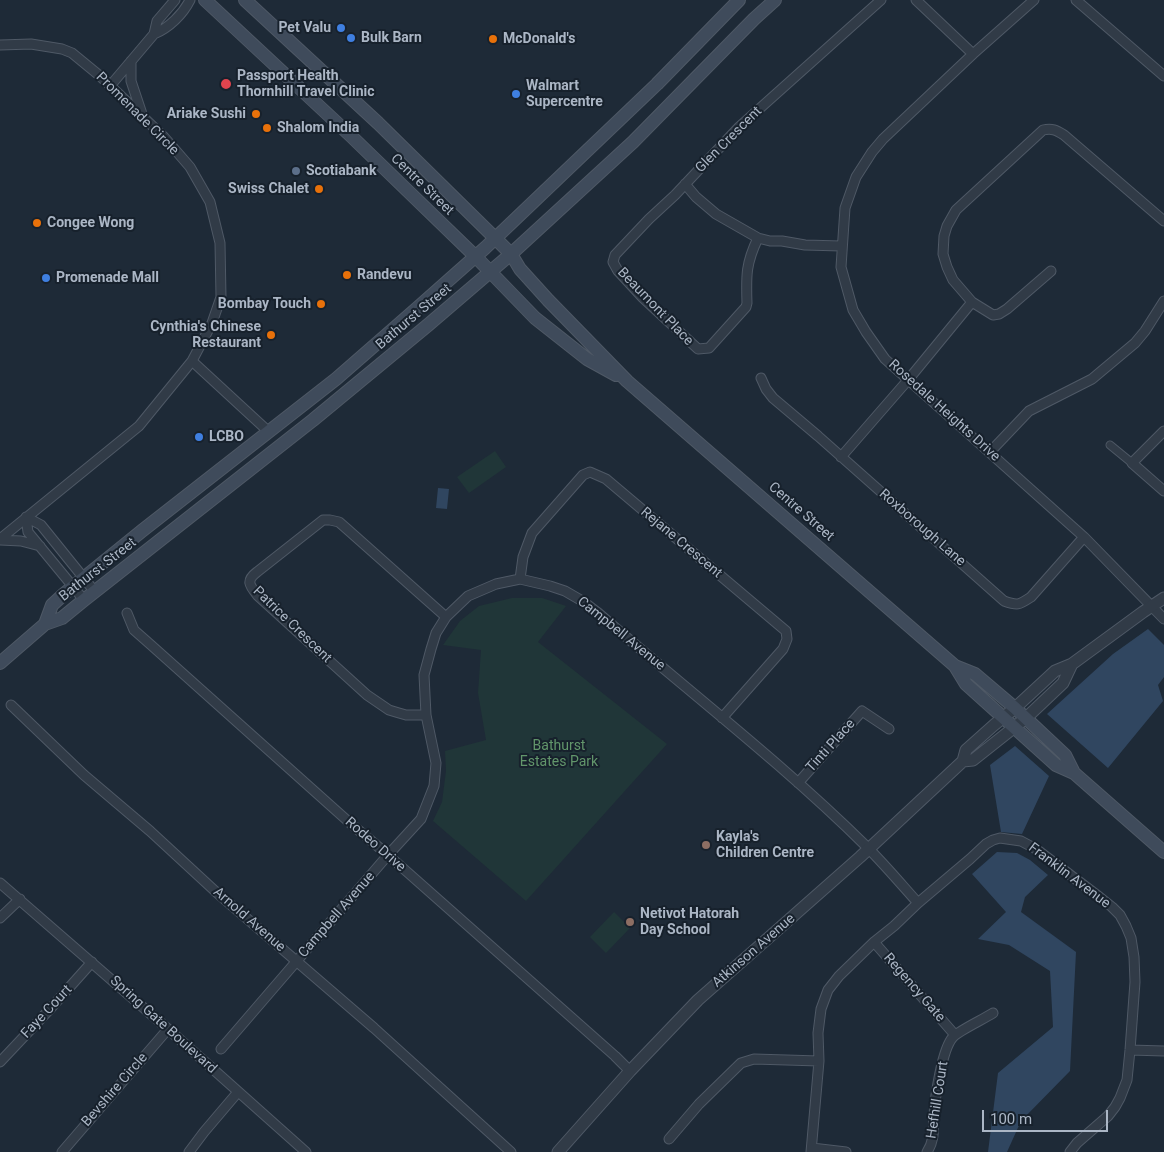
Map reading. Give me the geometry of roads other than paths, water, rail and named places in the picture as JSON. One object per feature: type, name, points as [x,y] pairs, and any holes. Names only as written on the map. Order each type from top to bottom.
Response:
[{"type":"main road","name":"Centre Street","points":[[204,0],[338,124],[475,256],[535,318],[587,359],[627,381]]},
{"type":"main road","name":"Centre Street","points":[[245,0],[378,123],[495,238],[511,254],[520,269],[537,288],[627,381],[955,666],[966,684],[1056,765],[1074,773],[1164,852]]},
{"type":"main road","name":"Bathurst Street","points":[[45,624],[52,605],[78,582],[336,379],[475,256],[657,84],[739,0]]},
{"type":"main road","name":"Bathurst Street","points":[[0,662],[45,624],[62,618],[313,420],[428,325],[511,254],[633,142],[775,0]]},
{"type":"main road","name":"Centre Street","points":[[955,666],[975,674],[1015,708],[1065,756],[1074,773]]},
{"type":"street","points":[[154,34],[156,21],[176,0]]},
{"type":"street","points":[[110,86],[154,34],[165,29],[187,7],[190,0]]},
{"type":"street","name":"Glen Crescent","points":[[841,246],[805,245],[758,238],[716,214],[696,197],[685,184],[739,127],[882,0]]},
{"type":"street","points":[[916,0],[973,54]]},
{"type":"street","name":"Rosedale Heights Drive","points":[[1034,0],[973,54],[883,139],[872,152],[856,177],[845,208],[841,267],[853,310],[885,359],[1084,536],[1164,618]]},
{"type":"street","points":[[1076,0],[1164,76]]},
{"type":"street","name":"Promenade Circle","points":[[0,45],[31,44],[62,48],[72,53],[164,137],[190,167],[210,202],[220,243],[222,296],[212,323],[192,360],[138,426],[0,539]]},
{"type":"street","points":[[131,61],[131,81],[143,116]]},
{"type":"street","points":[[1050,271],[1007,309],[993,315],[972,302],[953,280],[943,254],[944,236],[956,210],[1043,130],[1056,130],[1064,135],[1164,221]]},
{"type":"street","name":"Beaumont Place","points":[[685,184],[622,246],[614,255],[613,262],[618,271],[643,298],[698,349],[709,348],[746,307],[748,261],[758,238]]},
{"type":"street","points":[[990,452],[1029,410],[1092,379],[1135,343],[1164,301]]},
{"type":"street","points":[[841,457],[972,302]]},
{"type":"street","points":[[192,360],[269,432]]},
{"type":"street","name":"Roxborough Lane","points":[[761,378],[773,398],[1004,601],[1011,604],[1020,604],[1031,596],[1084,536]]},
{"type":"street","points":[[1132,462],[1164,431]]},
{"type":"street","points":[[1110,445],[1163,489]]},
{"type":"street","name":"Rejane Crescent","points":[[520,579],[523,557],[532,533],[582,475],[590,472],[606,479],[786,631],[787,639],[783,649],[722,718]]},
{"type":"street","points":[[26,517],[28,532],[40,546],[78,582],[95,592]]},
{"type":"street","points":[[26,517],[41,525],[78,582],[84,600]]},
{"type":"street","name":"Patrice Crescent","points":[[426,714],[406,715],[389,710],[367,695],[258,596],[252,588],[250,580],[257,572],[323,520],[330,520],[339,522],[446,618]]},
{"type":"street","points":[[0,539],[21,541],[40,546]]},
{"type":"street","name":"Campbell Avenue","points":[[221,1049],[421,819],[434,786],[436,763],[426,714],[424,675],[430,649],[436,634],[446,618],[468,596],[496,584],[520,579],[565,591],[584,602],[694,692],[798,783],[869,849],[918,903]]},
{"type":"street","name":"Atkinson Avenue","points":[[558,1152],[630,1071],[698,1000],[869,849],[963,761],[966,750],[1055,672],[1072,664],[1164,598]]},
{"type":"street","name":"Rodeo Drive","points":[[127,613],[134,630],[151,646],[630,1071]]},
{"type":"street","name":"Atkinson Avenue","points":[[963,761],[973,760],[1026,718],[1063,683],[1072,664]]},
{"type":"street","name":"Arnold Avenue","points":[[11,705],[84,775],[374,1028],[511,1152]]},
{"type":"street","name":"Tinti Place","points":[[798,783],[862,711],[889,729]]},
{"type":"street","name":"Franklin Avenue","points":[[812,1150],[819,1060],[818,1033],[822,1009],[828,990],[839,976],[874,942],[918,903],[986,844],[1000,838],[1021,841],[1036,849],[1112,907],[1120,915],[1131,938],[1135,982],[1127,1080],[1120,1098],[1108,1116],[1077,1143],[1070,1152]]},
{"type":"street","name":"Spring Gate Boulevard","points":[[0,882],[306,1152]]},
{"type":"street","points":[[0,918],[20,899]]},
{"type":"street","name":"Regency Gate","points":[[874,942],[955,1035]]},
{"type":"street","name":"Faye Court","points":[[0,1062],[92,962]]},
{"type":"street","points":[[955,1035],[993,1013]]},
{"type":"street","name":"Bevshire Circle","points":[[62,1152],[168,1029]]},
{"type":"street","name":"Hefhill Court","points":[[927,1152],[932,1142],[941,1066],[948,1043],[955,1035]]},
{"type":"street","points":[[1130,1050],[1164,1051]]},
{"type":"street","points":[[669,1139],[699,1104],[741,1063],[754,1059],[819,1060]]},
{"type":"street","points":[[189,1152],[238,1092]]},
{"type":"street","points":[[812,1150],[846,1152]]},
{"type":"water","points":[[438,488],[449,489],[447,509],[436,508]]},
{"type":"water","points":[[1148,629],[1164,645],[1164,677],[1158,685],[1163,701],[1108,768],[1047,714],[1113,654]]},
{"type":"water","points":[[1015,746],[1049,776],[1022,834],[1001,832],[990,765]]},
{"type":"water","points":[[997,852],[1017,853],[1030,860],[1048,875],[1025,897],[1021,912],[1076,952],[1070,1071],[1021,1121],[1007,1152],[988,1152],[998,1073],[1053,1027],[1050,971],[1009,945],[978,939],[1006,912],[972,874]]},
{"type":"place","name":"Pet Valu","points":[[341,28]]},
{"type":"place","name":"Bulk Barn","points":[[351,38]]},
{"type":"place","name":"McDonald's","points":[[493,39]]},
{"type":"place","name":"Passport Health Thornhill Travel Clinic","points":[[226,84]]},
{"type":"place","name":"Walmart Supercentre","points":[[516,94]]},
{"type":"place","name":"Ariake Sushi","points":[[256,114]]},
{"type":"place","name":"Shalom India","points":[[267,128]]},
{"type":"place","name":"Scotiabank","points":[[296,171]]},
{"type":"place","name":"Swiss Chalet","points":[[319,189]]},
{"type":"place","name":"Congee Wong","points":[[37,223]]},
{"type":"place","name":"Randevu","points":[[347,275]]},
{"type":"place","name":"Promenade Mall","points":[[46,278]]},
{"type":"place","name":"Bombay Touch","points":[[321,304]]},
{"type":"place","name":"Cynthia's Chinese Restaurant","points":[[271,335]]},
{"type":"place","name":"LCBO","points":[[199,437]]},
{"type":"place","name":"Kayla's Children Centre","points":[[706,845]]},
{"type":"place","name":"Netivot Hatorah Day School","points":[[630,922]]},
{"type":"park label","name":"Bathurst Estates Park","points":[[559,754]]}]
